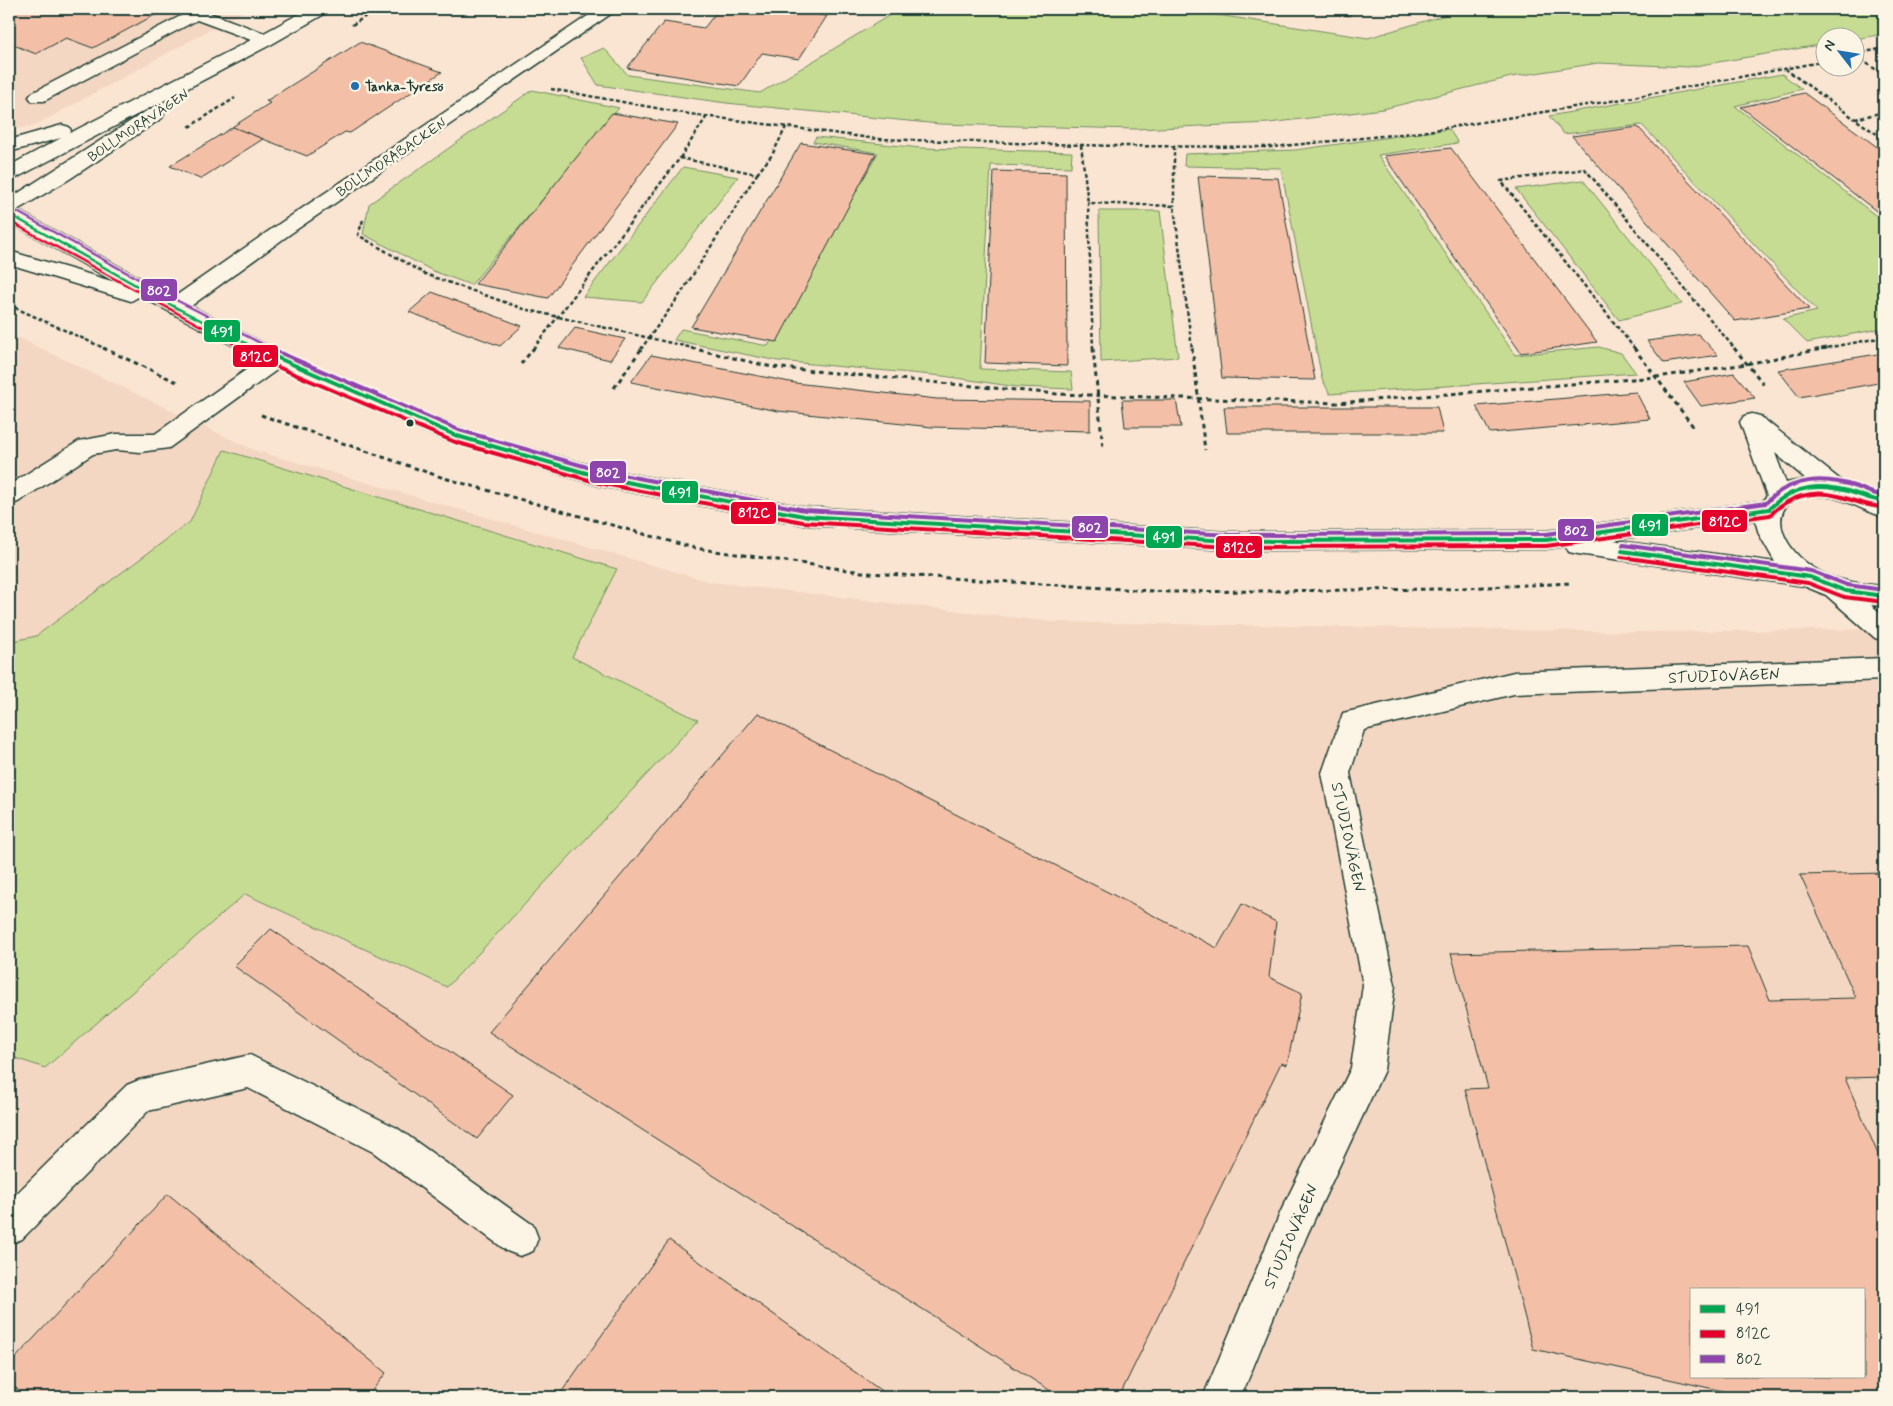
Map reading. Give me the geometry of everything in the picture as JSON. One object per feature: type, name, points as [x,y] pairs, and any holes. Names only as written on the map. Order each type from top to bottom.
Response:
[{"type":"street","name":"BOLLMORAVÄGEN","points":[[9,174],[266,40],[320,9]]},
{"type":"street","name":"BOLLMORABACKEN","points":[[175,307],[283,230],[609,9]]},
{"type":"street","points":[[38,97],[201,11],[266,40]]},
{"type":"street","name":"BOLLMORAVÄGEN","points":[[9,146],[41,139],[80,123],[177,72],[266,40]]},
{"type":"street","name":"BOLLMORAVÄGEN","points":[[9,207],[61,176],[266,40]]},
{"type":"street","points":[[9,214],[175,307],[276,359],[457,436],[600,476],[804,516],[1229,541],[1546,540],[1810,577]]},
{"type":"street","points":[[9,257],[175,307]]},
{"type":"street","points":[[9,496],[87,447],[116,442],[140,444],[161,442],[276,359]]},
{"type":"street","points":[[1834,488],[1752,422],[1774,503],[1768,526],[1774,544],[1789,562],[1810,577],[1835,589],[1861,595],[1884,596]]},
{"type":"street","points":[[1546,540],[1774,503],[1797,489],[1814,487],[1834,488],[1882,504]]},
{"type":"street","points":[[1835,589],[1884,631]]},
{"type":"street","name":"STUDIOVÄGEN","points":[[1222,1397],[1294,1224],[1367,1070],[1379,985],[1336,773],[1353,721],[1514,683],[1884,669]]},
{"type":"street","points":[[9,1226],[139,1097],[250,1071],[385,1140],[520,1238]]},
{"type":"path","points":[[352,25],[377,9]]},
{"type":"path","points":[[1866,52],[1884,48]]},
{"type":"path","points":[[1866,62],[1884,75]]},
{"type":"path","points":[[545,88],[707,116],[878,139],[1273,147],[1422,132],[1617,100],[1816,63]]},
{"type":"path","points":[[1785,69],[1884,140]]},
{"type":"path","points":[[183,131],[242,94]]},
{"type":"path","points":[[1854,119],[1884,112]]},
{"type":"path","points":[[521,364],[560,317],[680,158],[707,116]]},
{"type":"path","points":[[614,388],[650,338],[757,174],[772,155],[786,127]]},
{"type":"path","points":[[1081,144],[1088,203],[1091,330],[1095,395],[1102,448]]},
{"type":"path","points":[[1174,146],[1174,206],[1205,450]]},
{"type":"path","points":[[680,158],[757,174]]},
{"type":"path","points":[[1695,429],[1657,377],[1501,181],[1585,169],[1772,394]]},
{"type":"path","points":[[1088,203],[1174,206]]},
{"type":"path","points":[[364,217],[358,235],[425,274],[524,308],[772,367],[1057,394],[1337,402],[1657,377],[1746,364],[1884,337]]},
{"type":"shaded area","points":[[9,9],[248,9],[34,126],[9,130]]},
{"type":"shaded area","points":[[9,333],[254,450],[711,582],[1053,622],[1641,632],[1884,629],[1884,1397],[9,1397]]},
{"type":"green space","points":[[900,9],[1178,9],[1368,38],[1445,15],[1445,9],[1884,9],[1884,34],[1866,37],[1866,28],[1816,28],[1816,46],[1689,67],[1598,63],[1511,77],[1383,109],[1269,123],[1135,129],[939,124],[726,103],[598,85],[581,58],[604,48],[628,75],[760,93]]},
{"type":"green space","points":[[1782,74],[1802,89],[1735,106],[1884,222],[1884,328],[1807,343],[1783,319],[1817,311],[1642,125],[1564,134],[1549,116]]},
{"type":"green space","points":[[532,90],[619,108],[471,285],[433,271],[363,234],[369,204]]},
{"type":"green space","points":[[1449,129],[1458,143],[1378,155],[1515,355],[1599,347],[1621,353],[1636,373],[1330,394],[1322,379],[1281,168],[1184,166],[1185,154],[1295,150]]},
{"type":"green space","points":[[816,137],[921,148],[1072,152],[1071,167],[991,165],[980,369],[1071,372],[1073,389],[1017,387],[943,376],[778,361],[674,340],[681,329],[768,346],[878,153],[813,142]]},
{"type":"green space","points":[[683,167],[738,177],[642,302],[583,297]]},
{"type":"green space","points":[[1583,180],[1682,304],[1619,320],[1516,189]]},
{"type":"green space","points":[[1099,211],[1160,211],[1178,357],[1101,362]]},
{"type":"green space","points":[[224,450],[617,569],[572,657],[698,720],[447,987],[245,894],[45,1068],[9,1056],[9,642],[36,636],[190,522]]},
{"type":"building","points":[[9,9],[166,9],[93,48],[66,38],[36,54],[9,43]]},
{"type":"building","points":[[719,9],[777,9],[827,16],[799,59],[762,53],[739,86],[627,68],[664,22],[704,28]]},
{"type":"building","points":[[851,9],[882,9],[879,13]]},
{"type":"building","points":[[1306,9],[1352,9],[1350,16]]},
{"type":"building","name":"Tanka-Tyresö","points":[[360,42],[442,72],[350,133],[345,132],[307,156],[232,127],[270,103],[266,101]]},
{"type":"building","points":[[1804,93],[1884,152],[1884,217],[1741,107]]},
{"type":"building","points":[[612,113],[678,124],[548,298],[475,284]]},
{"type":"building","points":[[233,127],[263,139],[200,179],[170,166]]},
{"type":"building","points":[[1638,127],[1809,309],[1735,321],[1572,136]]},
{"type":"building","points":[[801,143],[876,154],[777,342],[691,327]]},
{"type":"building","points":[[1451,148],[1597,342],[1521,353],[1384,156]]},
{"type":"building","points":[[994,171],[1066,173],[1067,366],[985,363]]},
{"type":"building","points":[[1198,176],[1278,178],[1315,380],[1222,378]]},
{"type":"building","points":[[432,292],[522,326],[500,346],[409,312]]},
{"type":"building","points":[[575,328],[625,339],[610,360],[559,348]]},
{"type":"building","points":[[1698,334],[1718,355],[1664,363],[1647,341]]},
{"type":"building","points":[[1884,353],[1884,382],[1799,397],[1778,370]]},
{"type":"building","points":[[651,355],[795,383],[937,399],[1090,401],[1090,431],[932,427],[778,411],[631,382]]},
{"type":"building","points":[[1734,373],[1755,398],[1701,406],[1684,382]]},
{"type":"building","points":[[1636,392],[1650,419],[1490,433],[1476,406]]},
{"type":"building","points":[[1122,400],[1176,400],[1181,427],[1125,427]]},
{"type":"building","points":[[1224,407],[1437,407],[1443,433],[1227,433]]},
{"type":"building","points":[[758,713],[1217,948],[1242,904],[1276,922],[1269,977],[1302,993],[1287,1065],[1281,1063],[1119,1397],[1060,1397],[489,1032]]},
{"type":"building","points":[[1884,873],[1884,1077],[1845,1078],[1884,1168],[1884,1397],[1750,1397],[1533,1349],[1465,1089],[1488,1088],[1451,953],[1748,946],[1770,1000],[1856,998],[1800,875]]},
{"type":"building","points":[[271,929],[513,1095],[477,1139],[234,966]]},
{"type":"building","points":[[168,1194],[386,1373],[367,1397],[25,1397],[9,1381],[9,1365]]},
{"type":"building","points":[[669,1240],[890,1397],[558,1397]]},
{"type":"transit line","name":"802","points":[[12,209],[178,301],[279,353],[459,430],[601,471],[805,510],[1229,535],[1546,534],[1766,503],[1784,487],[1808,481],[1833,481],[1857,487],[1873,494],[1883,495]]},
{"type":"transit line","name":"491","points":[[9,214],[175,307],[276,359],[457,436],[600,477],[804,516],[1229,541],[1546,540],[1769,509],[1787,494],[1797,489],[1808,487],[1831,487],[1873,500],[1884,501]]},
{"type":"transit line","name":"812C","points":[[9,221],[172,312],[273,365],[455,442],[599,483],[803,522],[1229,547],[1546,546],[1770,515],[1783,502],[1807,494],[1836,495],[1872,507],[1884,507]]},
{"type":"transit line","name":"802","points":[[1623,545],[1811,571],[1847,585],[1884,590]]},
{"type":"transit line","name":"491","points":[[1622,551],[1810,577],[1846,591],[1884,596]]},
{"type":"transit line","name":"812C","points":[[1621,557],[1808,583],[1844,597],[1884,602]]},
{"type":"place","name":"Tanka-Tyresö","points":[[355,86]]}]
